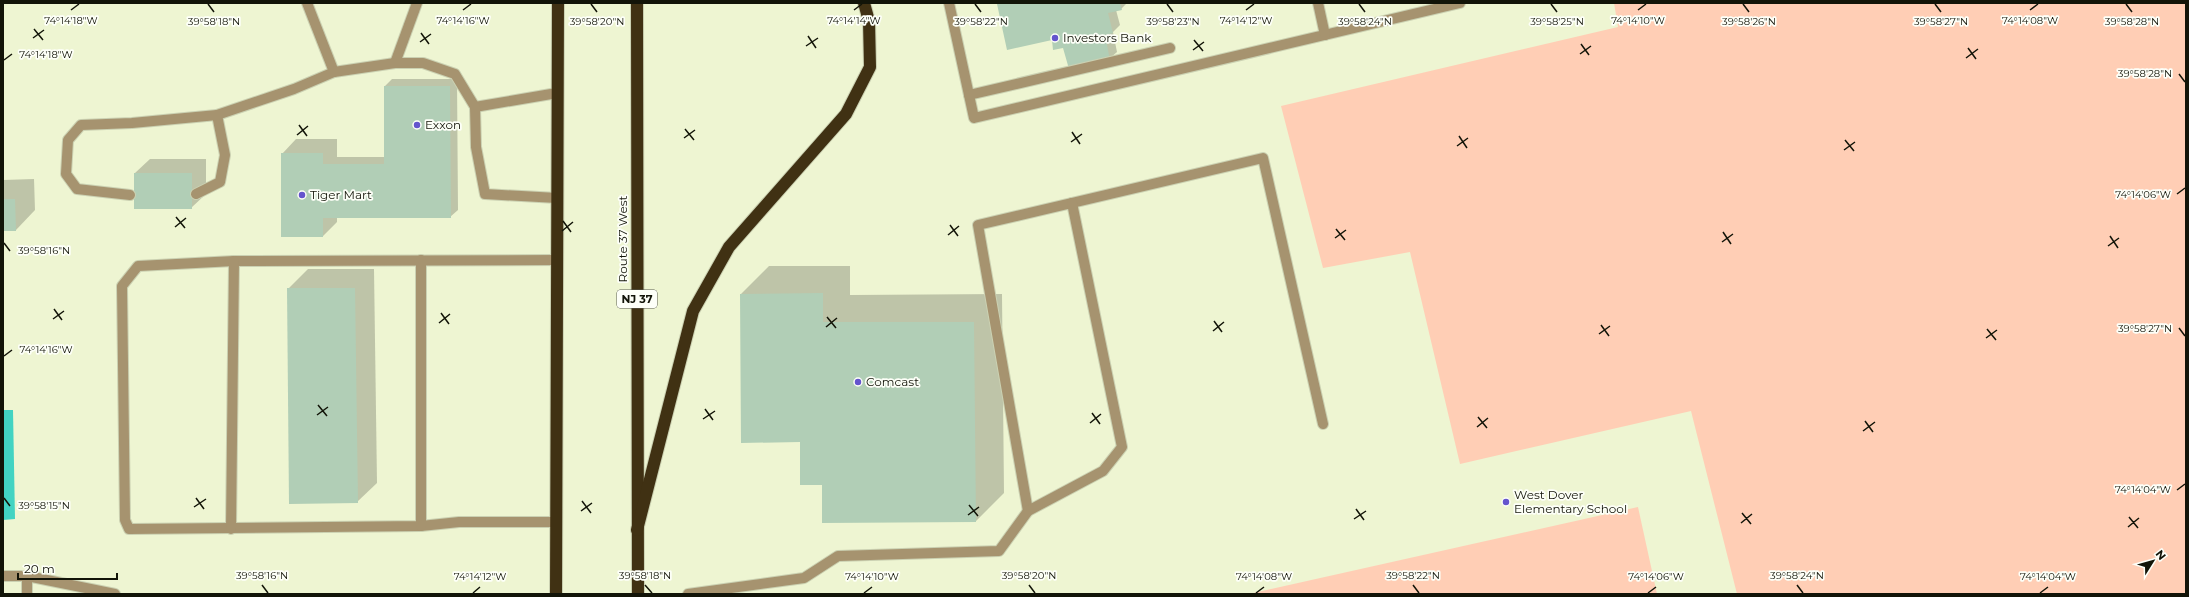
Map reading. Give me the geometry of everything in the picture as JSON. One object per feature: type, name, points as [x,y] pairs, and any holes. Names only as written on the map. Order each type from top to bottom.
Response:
[{"type":"highway","points":[[556,594],[558,3]]},
{"type":"highway","name":"Route 37 West","points":[[637,3],[638,594]]},
{"type":"highway","points":[[637,530],[693,311],[729,247],[846,114],[870,67],[869,21],[864,3]]},
{"type":"lane","points":[[307,3],[334,72]]},
{"type":"lane","points":[[395,64],[417,3]]},
{"type":"lane","points":[[949,3],[974,118],[1460,3]]},
{"type":"lane","points":[[1318,3],[1325,35]]},
{"type":"lane","points":[[969,95],[1170,48]]},
{"type":"lane","points":[[130,195],[77,189],[66,174],[68,140],[81,125],[132,123],[217,116],[294,89],[334,72],[395,64],[423,63],[455,74],[475,107],[476,147],[485,194],[557,198]]},
{"type":"lane","points":[[475,107],[557,93]]},
{"type":"lane","points":[[196,194],[220,182],[225,155],[217,116]]},
{"type":"lane","points":[[1028,511],[978,225],[1263,158],[1323,424]]},
{"type":"lane","points":[[688,594],[804,578],[838,556],[999,551],[1028,511],[1103,470],[1122,447],[1072,203]]},
{"type":"lane","points":[[421,260],[421,526]]},
{"type":"lane","points":[[556,522],[459,522],[421,526],[129,529],[125,520],[122,286],[138,266],[234,261],[557,260]]},
{"type":"lane","points":[[231,529],[234,261]]},
{"type":"lane","points":[[3,576],[27,576],[115,594]]},
{"type":"lane","points":[[27,576],[27,594]]},
{"type":"shaded area","points":[[1614,3],[2186,3],[2186,594],[1737,594],[1691,411],[1460,464],[1410,252],[1323,268],[1281,106],[1618,27]]},
{"type":"shaded area","points":[[1638,507],[1657,594],[1249,594]]},
{"type":"water","points":[[3,410],[13,410],[15,519],[3,520]]},
{"type":"building","name":"Investors Bank","points":[[1120,3],[1122,10],[1108,13],[1113,33],[1105,35],[1110,60],[1069,69],[1063,48],[1053,50],[1052,40],[1007,50],[997,4]]},
{"type":"building","name":"Exxon","points":[[384,86],[450,86],[451,218],[323,218],[323,237],[281,237],[281,153],[323,153],[323,164],[384,164]]},
{"type":"building","points":[[134,173],[192,173],[192,209],[134,209]]},
{"type":"building","points":[[3,199],[15,199],[16,231],[3,231]]},
{"type":"building","points":[[287,288],[355,288],[358,503],[289,504]]},
{"type":"building","name":"Comcast","points":[[823,293],[823,322],[974,322],[976,522],[822,523],[822,485],[800,485],[800,442],[741,443],[740,294]]},
{"type":"place","name":"Investors Bank","points":[[1055,38]]},
{"type":"place","name":"Exxon","points":[[417,125]]},
{"type":"place","name":"Tiger Mart","points":[[302,195]]},
{"type":"place","name":"Comcast","points":[[858,382]]},
{"type":"place","name":"West Dover Elementary School","points":[[1506,502]]}]
